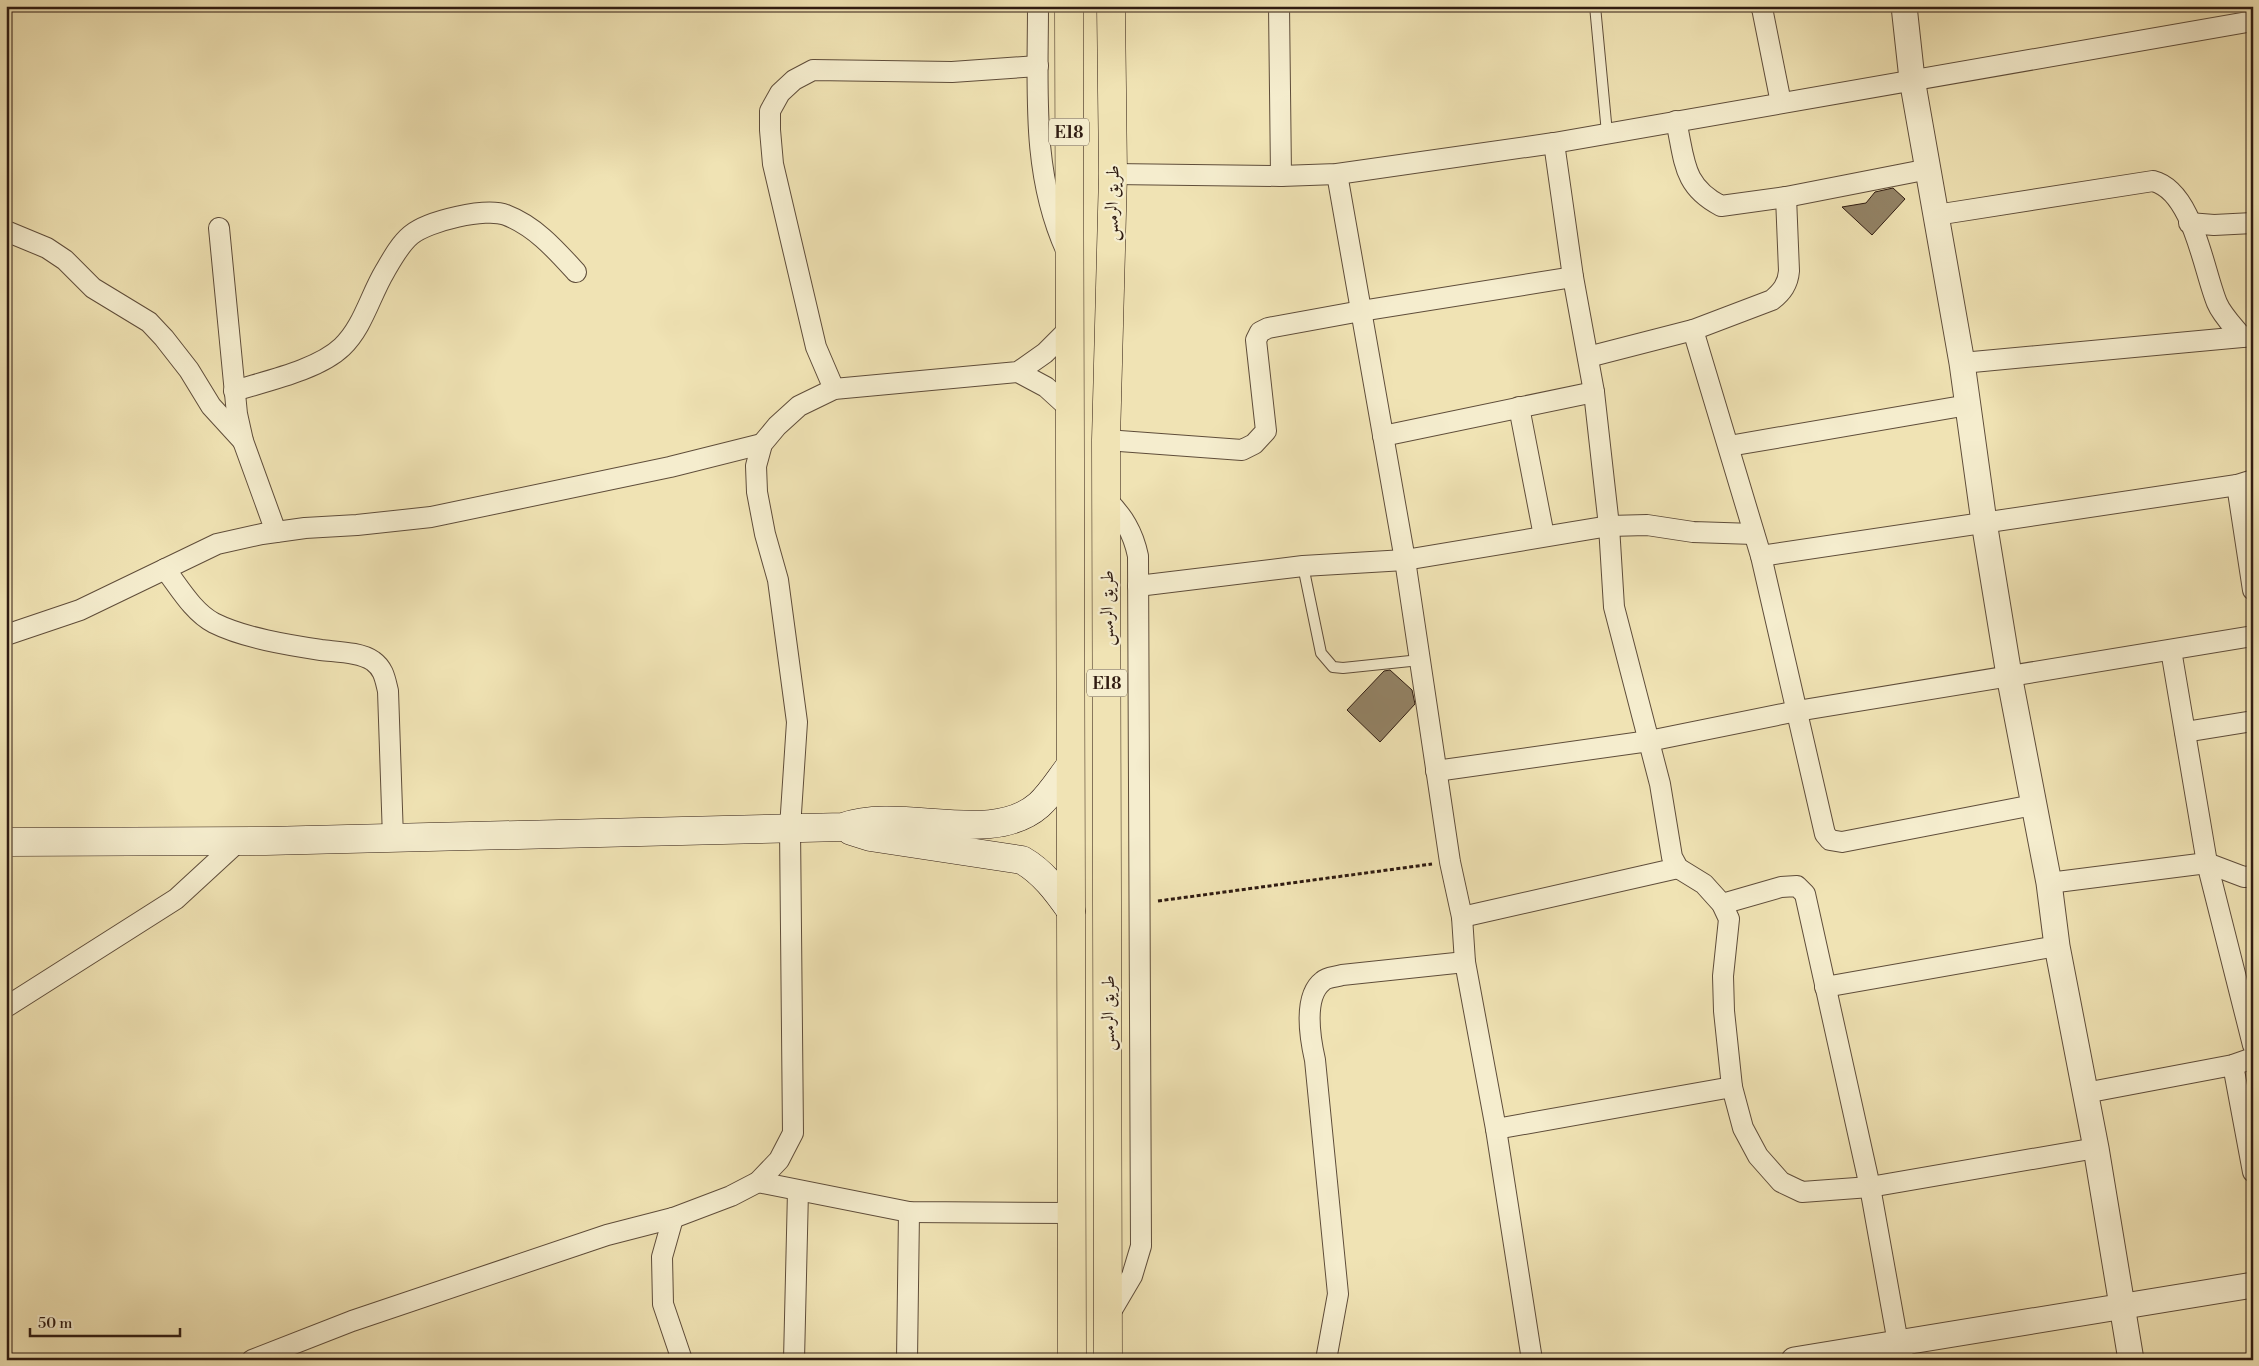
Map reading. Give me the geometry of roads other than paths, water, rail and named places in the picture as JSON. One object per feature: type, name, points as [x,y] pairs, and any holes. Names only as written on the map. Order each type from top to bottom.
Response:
[{"type":"highway","name":"E18","points":[[1069,6],[1068,329],[1072,1360]]},
{"type":"highway","name":"طريق الرمس","points":[[1110,1358],[1106,440],[1113,174],[1111,6]]},
{"type":"main road","points":[[6,842],[239,841],[843,827],[872,820],[993,824],[1018,819],[1039,805],[1070,766]]},
{"type":"main road","points":[[843,827],[870,837],[1022,860],[1044,876],[1071,911]]},
{"type":"street","points":[[1038,6],[1039,132],[1044,182],[1058,234],[1069,258]]},
{"type":"street","points":[[1279,6],[1281,176]]},
{"type":"street","points":[[1760,6],[1762,8],[1781,103]]},
{"type":"street","points":[[1904,6],[1912,79],[1962,364],[1984,522],[2009,675],[2049,883],[2057,946],[2096,1148],[2131,1360]]},
{"type":"street","points":[[1113,174],[1281,176],[1337,174],[1554,143],[1912,79],[2253,22]]},
{"type":"street","points":[[834,389],[816,347],[774,164],[770,111],[780,93],[794,80],[813,70],[952,72],[1038,66]]},
{"type":"street","points":[[1676,121],[1691,181],[1698,191],[1721,206],[1786,197],[1929,169]]},
{"type":"street","points":[[1554,143],[1573,277],[1594,392],[1609,526],[1614,607],[1660,784],[1670,849],[1678,868],[1704,884],[1722,904],[1729,919],[1723,976],[1724,1011],[1732,1087],[1743,1128],[1758,1156],[1781,1182],[1802,1192],[1870,1187],[2096,1148]]},
{"type":"street","points":[[1337,174],[1405,560],[1450,862],[1462,917],[1465,962],[1496,1129],[1532,1360]]},
{"type":"street","points":[[1936,215],[2153,181],[2162,184],[2178,198],[2218,304],[2247,337]]},
{"type":"street","points":[[1588,357],[1693,330],[1772,300],[1781,293],[1788,281],[1789,271],[1786,197]]},
{"type":"street","points":[[234,392],[316,365],[342,347],[352,335],[384,272],[400,246],[412,234],[430,225],[464,216],[490,212],[505,214],[533,230],[576,272]]},
{"type":"street","points":[[2189,223],[2214,225],[2253,223]]},
{"type":"street","points":[[219,228],[234,392],[243,441],[276,532]]},
{"type":"street","points":[[6,232],[48,248],[65,260],[93,288],[149,322],[189,370],[210,406],[243,441]]},
{"type":"street","points":[[1106,440],[1242,450],[1254,444],[1266,431],[1256,340],[1260,332],[1268,328],[1362,311],[1573,277]]},
{"type":"street","points":[[252,1360],[352,1321],[607,1235],[673,1218],[731,1196],[758,1182],[779,1160],[793,1133],[790,828],[797,722],[778,580],[765,534],[757,492],[756,466],[762,444],[777,426],[800,406],[834,389],[1018,372],[1046,353],[1068,329]]},
{"type":"street","points":[[1693,330],[1761,556],[1825,834],[1830,840],[1842,842],[2033,805]]},
{"type":"street","points":[[1962,364],[2247,337]]},
{"type":"street","points":[[1018,372],[1046,387],[1069,408]]},
{"type":"street","points":[[1384,436],[1594,392]]},
{"type":"street","points":[[1729,446],[1968,405]]},
{"type":"street","points":[[1519,407],[1544,536]]},
{"type":"street","points":[[6,635],[80,610],[216,544],[276,532],[431,518],[670,467],[762,444]]},
{"type":"street","points":[[1761,556],[2245,483],[2253,590]]},
{"type":"street","points":[[1106,499],[1126,522],[1134,538],[1138,556],[1140,903],[1141,1246],[1132,1276],[1109,1315]]},
{"type":"street","points":[[1138,586],[1303,566],[1405,560],[1609,526],[1647,525],[1693,532],[1754,534]]},
{"type":"street","points":[[165,569],[187,598],[213,622],[239,632],[297,646],[356,655],[373,661],[384,673],[388,691],[393,838]]},
{"type":"street","points":[[1436,771],[1649,741],[1797,711],[2253,636]]},
{"type":"street","points":[[2171,650],[2207,863],[2253,1045]]},
{"type":"street","points":[[2185,732],[2253,720]]},
{"type":"street","points":[[6,1007],[176,899],[239,841]]},
{"type":"street","points":[[2049,883],[2207,863],[2244,877],[2253,876]]},
{"type":"street","points":[[1462,917],[1678,868]]},
{"type":"street","points":[[1722,904],[1781,888],[1798,886],[1805,894],[1870,1187],[1901,1351]]},
{"type":"street","points":[[1825,987],[2057,946]]},
{"type":"street","points":[[1326,1360],[1338,1294],[1315,1060],[1309,1037],[1313,991],[1324,980],[1342,975],[1465,962]]},
{"type":"street","points":[[2085,1093],[2233,1065],[2253,1058]]},
{"type":"street","points":[[2233,1065],[2253,1172]]},
{"type":"street","points":[[1496,1129],[1732,1087]]},
{"type":"street","points":[[758,1182],[909,1212],[1071,1212]]},
{"type":"street","points":[[794,1360],[798,1191]]},
{"type":"street","points":[[907,1360],[909,1212]]},
{"type":"street","points":[[673,1218],[662,1257],[663,1304],[682,1360]]},
{"type":"street","points":[[1794,1360],[1901,1351],[2121,1306],[2253,1286]]},
{"type":"lane","points":[[1595,6],[1607,134]]},
{"type":"lane","points":[[1303,566],[1320,653],[1326,662],[1333,667],[1342,668],[1420,660]]}]
